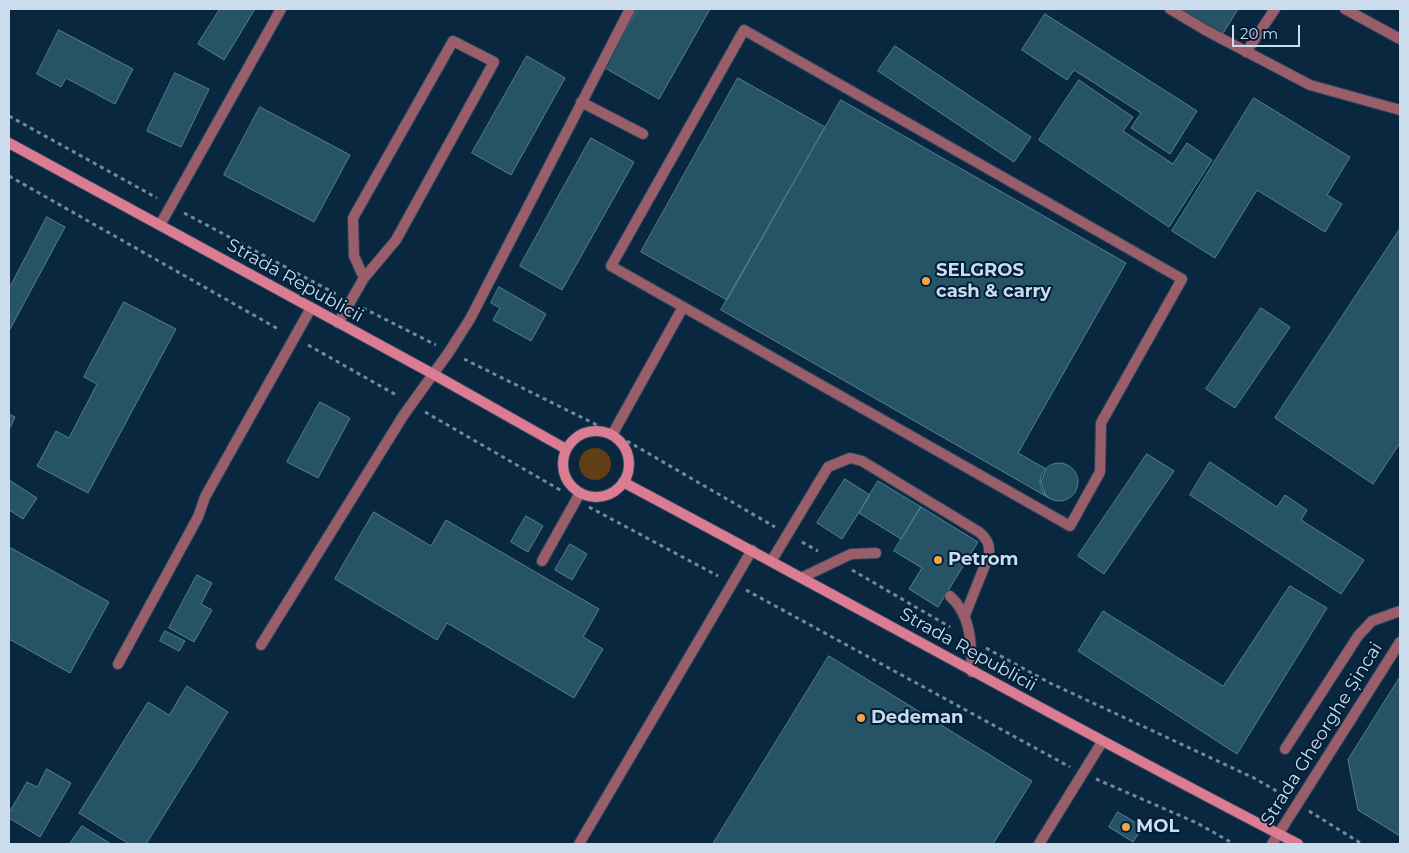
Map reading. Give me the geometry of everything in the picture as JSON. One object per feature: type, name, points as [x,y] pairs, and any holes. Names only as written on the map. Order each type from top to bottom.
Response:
[{"type":"main road","name":"Strada Republicii","points":[[9,143],[433,374],[566,449]]},
{"type":"main road","points":[[591,431],[602,431],[612,434],[623,445],[628,460],[627,475],[623,482],[608,495],[578,496],[566,479],[563,459],[566,449],[576,437],[591,431]]},
{"type":"main road","name":"Strada Republicii","points":[[623,482],[772,560],[1102,742],[1298,844]]},
{"type":"street","points":[[160,226],[281,9]]},
{"type":"street","points":[[261,645],[411,404],[449,352],[470,318],[630,9]]},
{"type":"street","points":[[1170,9],[1246,52],[1310,85],[1400,110]]},
{"type":"street","points":[[1246,52],[1275,9]]},
{"type":"street","points":[[1345,9],[1400,39]]},
{"type":"street","points":[[744,30],[1182,279],[1101,423],[1100,472],[1070,526],[683,307],[611,266],[744,30]]},
{"type":"street","points":[[338,323],[364,278],[396,240],[494,62],[453,41],[353,218],[354,256],[364,278]]},
{"type":"street","points":[[581,102],[643,134]]},
{"type":"street","points":[[612,434],[683,307]]},
{"type":"street","points":[[118,664],[198,517],[205,497],[311,308]]},
{"type":"street","points":[[772,560],[828,467],[850,458],[862,461],[986,538],[989,545],[989,555],[964,615]]},
{"type":"street","points":[[542,561],[578,496]]},
{"type":"street","points":[[579,844],[752,550]]},
{"type":"street","points":[[802,577],[851,554],[876,553]]},
{"type":"street","points":[[950,596],[958,604],[964,615],[970,639],[972,672]]},
{"type":"street","points":[[1285,749],[1358,636],[1372,621],[1400,610]]},
{"type":"street","name":"Strada Gheorghe Șincai","points":[[1272,844],[1400,642]]},
{"type":"street","points":[[1039,844],[1102,742]]},
{"type":"path","points":[[9,116],[171,206],[350,301],[612,434],[1050,683],[1254,778],[1362,844]]},
{"type":"path","points":[[9,176],[732,583],[1083,774],[1197,823],[1234,844]]},
{"type":"shaded area","points":[[595,448],[606,453],[611,464],[606,475],[595,480],[584,475],[579,464],[584,453]]},
{"type":"building","points":[[220,9],[255,9],[224,60],[198,44]]},
{"type":"building","points":[[638,9],[710,9],[659,99],[605,68]]},
{"type":"building","points":[[1179,9],[1238,9],[1222,35]]},
{"type":"building","points":[[1045,14],[1197,111],[1170,154],[1131,128],[1141,113],[1074,70],[1067,80],[1022,50]]},
{"type":"building","points":[[59,30],[133,69],[115,104],[66,78],[61,87],[37,74]]},
{"type":"building","points":[[895,46],[1031,137],[1014,162],[878,71]]},
{"type":"building","points":[[527,56],[565,78],[511,175],[472,153]]},
{"type":"building","points":[[175,73],[209,89],[181,147],[147,131]]},
{"type":"building","points":[[738,78],[825,127],[727,300],[641,252]]},
{"type":"building","points":[[1079,80],[1133,117],[1123,131],[1173,164],[1187,143],[1212,160],[1169,227],[1039,140]]},
{"type":"building","points":[[1254,98],[1350,157],[1327,195],[1342,204],[1325,232],[1257,190],[1215,258],[1172,231]]},
{"type":"building","name":"SELGROS cash & carry","points":[[841,100],[1126,263],[1018,453],[1046,469],[1041,482],[1045,494],[1049,498],[721,310]]},
{"type":"building","points":[[260,107],[350,155],[314,222],[224,175]]},
{"type":"building","points":[[591,138],[634,162],[562,290],[520,266]]},
{"type":"building","points":[[47,217],[65,227],[9,331],[9,289]]},
{"type":"building","points":[[1400,229],[1400,443],[1373,484],[1275,418]]},
{"type":"building","points":[[499,287],[546,314],[531,341],[493,320],[500,308],[491,303]]},
{"type":"building","points":[[124,302],[176,329],[88,493],[37,466],[56,431],[69,438],[97,384],[84,377]]},
{"type":"building","points":[[1261,308],[1290,327],[1235,408],[1206,389]]},
{"type":"building","points":[[320,402],[350,418],[318,478],[287,462]]},
{"type":"building","points":[[9,414],[15,417],[9,430]]},
{"type":"building","points":[[1147,454],[1174,471],[1104,574],[1078,556]]},
{"type":"building","points":[[1210,462],[1277,507],[1285,495],[1307,510],[1301,520],[1364,560],[1341,594],[1190,495]]},
{"type":"building","points":[[1059,463],[1072,469],[1078,482],[1072,495],[1059,501],[1046,495],[1040,482],[1046,469]]},
{"type":"building","points":[[845,479],[870,495],[842,539],[817,523]]},
{"type":"building","points":[[9,480],[37,498],[23,519],[9,510]]},
{"type":"building","points":[[878,481],[921,507],[901,539],[859,513]]},
{"type":"building","name":"Petrom","points":[[921,507],[978,542],[938,607],[909,589],[922,568],[894,551]]},
{"type":"building","points":[[374,512],[431,546],[446,520],[599,609],[583,637],[603,649],[574,698],[447,623],[437,640],[335,579]]},
{"type":"building","points":[[526,516],[543,526],[528,552],[511,542]]},
{"type":"building","points":[[570,544],[587,554],[572,580],[555,570]]},
{"type":"building","points":[[9,547],[109,602],[70,673],[9,639]]},
{"type":"building","points":[[197,575],[212,583],[201,604],[212,610],[194,642],[169,628]]},
{"type":"building","points":[[1290,586],[1327,608],[1237,754],[1078,651],[1103,611],[1223,686]]},
{"type":"building","points":[[165,631],[185,641],[179,651],[160,641]]},
{"type":"building","name":"Dedeman","points":[[829,656],[1032,781],[993,844],[713,844]]},
{"type":"building","points":[[1400,677],[1400,836],[1358,810],[1348,760]]},
{"type":"building","points":[[187,686],[228,712],[146,844],[129,844],[79,813],[148,702],[169,715]]},
{"type":"building","points":[[47,769],[71,783],[40,837],[9,818],[9,813],[27,782],[37,787]]},
{"type":"building","name":"MOL","points":[[1118,812],[1143,827],[1133,842],[1109,827]]},
{"type":"building","points":[[82,826],[111,844],[70,844]]},
{"type":"place","name":"SELGROS cash & carry","points":[[926,281]]},
{"type":"place","name":"Petrom","points":[[938,560]]},
{"type":"place","name":"Dedeman","points":[[861,718]]},
{"type":"place","name":"MOL","points":[[1126,827]]}]
